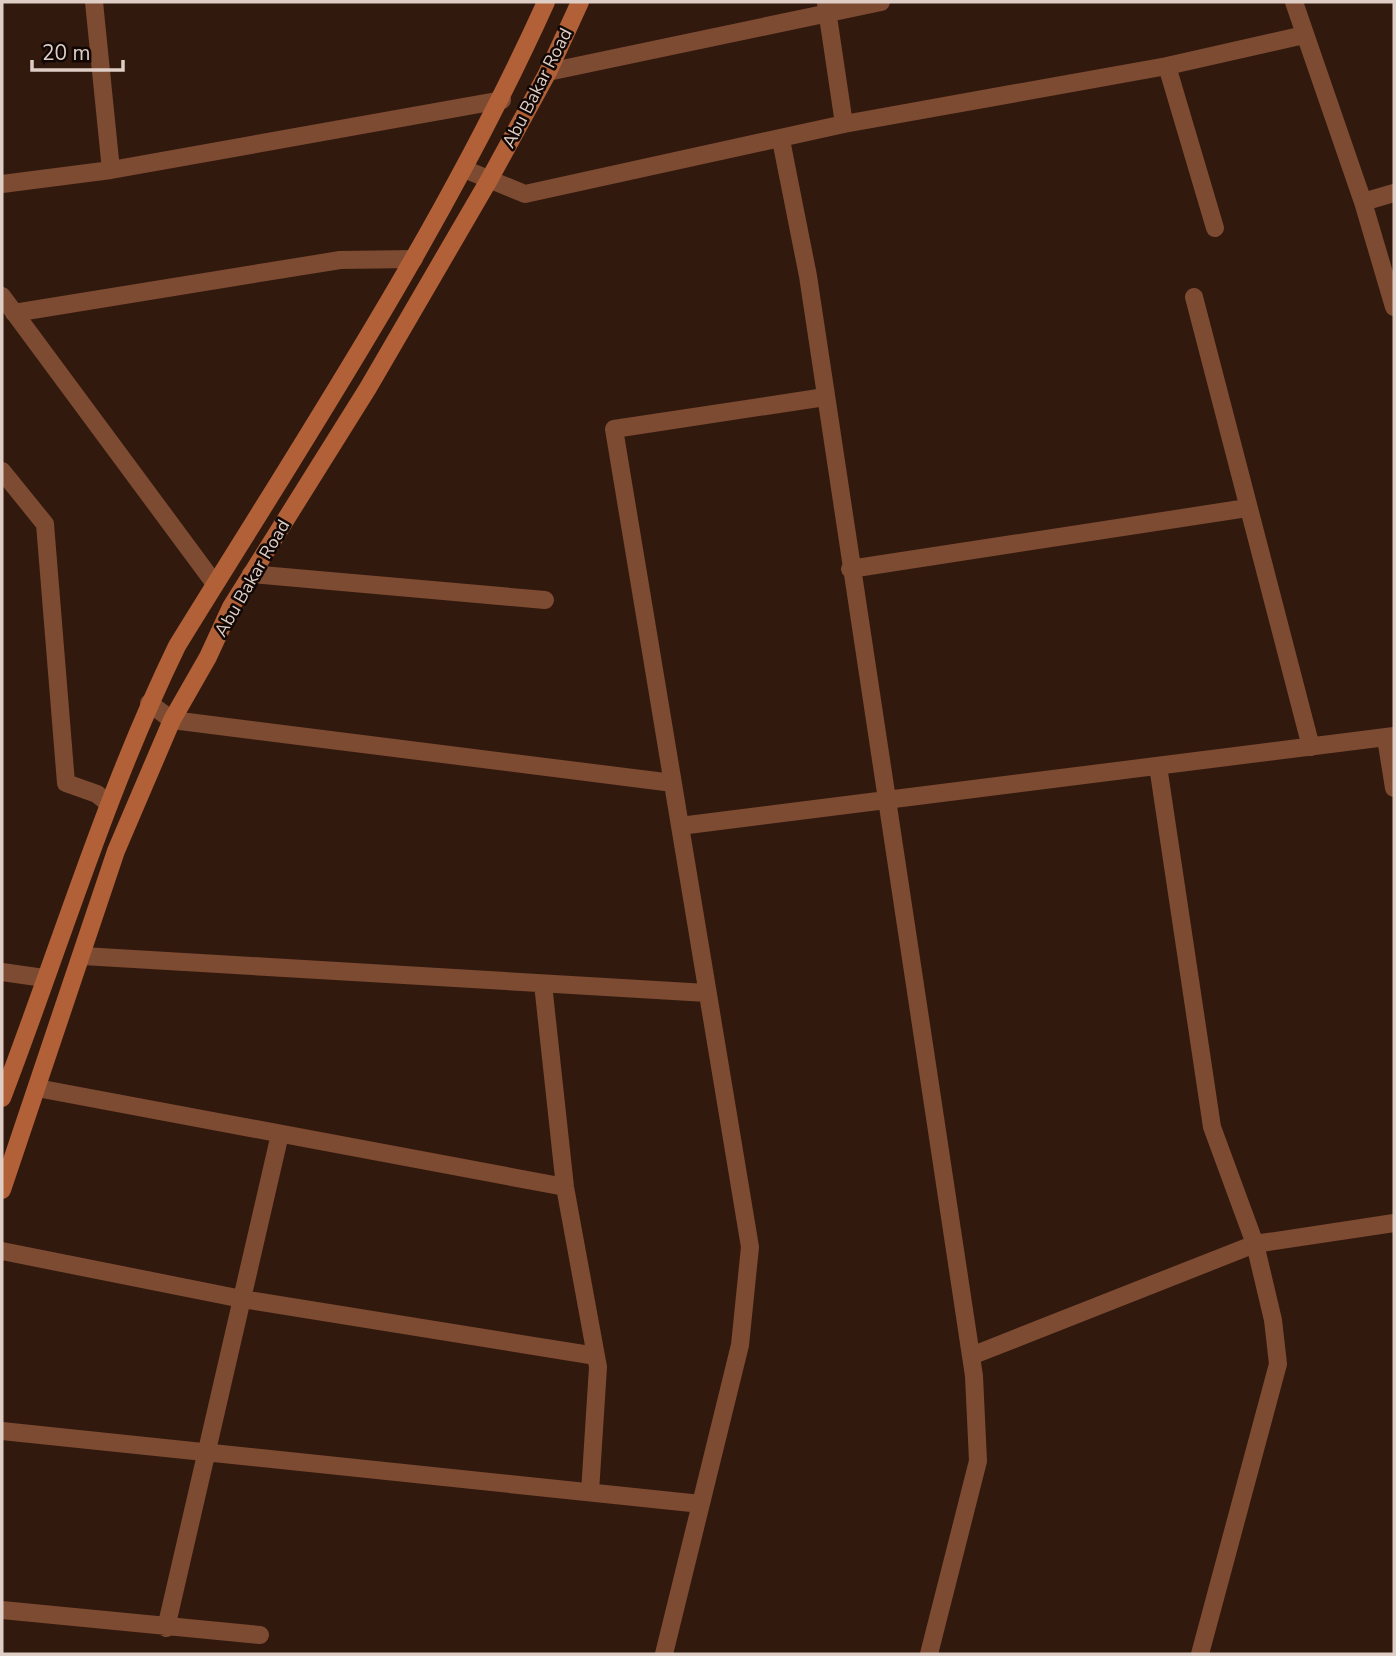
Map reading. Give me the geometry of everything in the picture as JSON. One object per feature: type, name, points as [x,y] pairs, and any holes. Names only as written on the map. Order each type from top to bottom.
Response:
[{"type":"main road","name":"Abu Bakar Road","points":[[2,1098],[109,804],[149,704],[177,646],[414,259],[502,100],[546,2]]},
{"type":"main road","name":"Abu Bakar Road","points":[[2,1190],[83,956],[116,851],[172,720],[251,574],[368,388],[489,180],[548,72],[580,2]]},
{"type":"main road","points":[[29,1028],[55,1034]]},
{"type":"street","points":[[94,2],[111,170]]},
{"type":"street","points":[[548,72],[827,8],[881,2]]},
{"type":"street","points":[[1294,2],[1363,202],[1394,307]]},
{"type":"street","points":[[827,8],[844,124]]},
{"type":"street","points":[[464,169],[525,194],[781,140],[844,124],[1167,66],[1304,35]]},
{"type":"street","points":[[1167,66],[1215,228]]},
{"type":"street","points":[[2,184],[111,170],[502,100]]},
{"type":"street","points":[[781,140],[808,276],[885,801],[971,1356],[978,1461],[929,1654]]},
{"type":"street","points":[[1363,202],[1394,193]]},
{"type":"street","points":[[14,313],[340,260],[414,259]]},
{"type":"street","points":[[2,296],[215,584]]},
{"type":"street","points":[[1194,297],[1311,747]]},
{"type":"street","points":[[664,1654],[740,1345],[750,1247],[614,429],[825,397]]},
{"type":"street","points":[[2,471],[45,524],[66,783],[97,794],[109,804]]},
{"type":"street","points":[[850,569],[1247,508]]},
{"type":"street","points":[[251,574],[545,600]]},
{"type":"street","points":[[149,704],[172,720],[673,783]]},
{"type":"street","points":[[680,826],[1390,737],[1394,788]]},
{"type":"street","points":[[1158,766],[1212,1127],[1255,1244],[1273,1320],[1278,1364],[1200,1654]]},
{"type":"street","points":[[83,956],[707,993]]},
{"type":"street","points":[[2,972],[44,978]]},
{"type":"street","points":[[543,984],[565,1186],[596,1356],[590,1492]]},
{"type":"street","points":[[37,1088],[565,1186]]},
{"type":"street","points":[[166,1628],[280,1134]]},
{"type":"street","points":[[971,1356],[1255,1244],[1394,1223]]},
{"type":"street","points":[[2,1251],[242,1299],[596,1356]]},
{"type":"street","points":[[2,1432],[207,1451],[701,1504]]},
{"type":"street","points":[[2,1610],[260,1635]]}]
